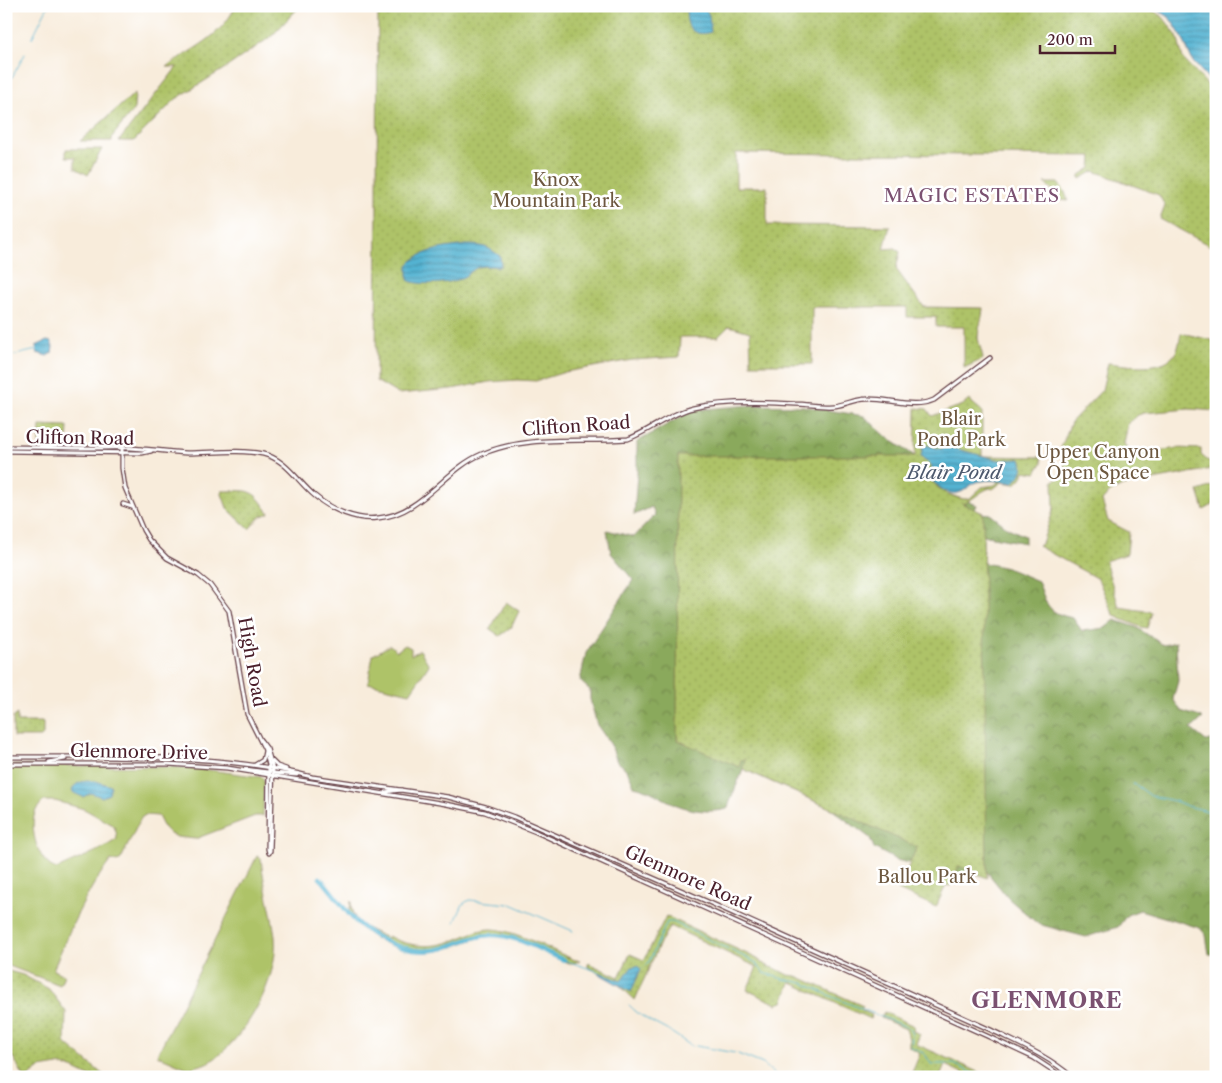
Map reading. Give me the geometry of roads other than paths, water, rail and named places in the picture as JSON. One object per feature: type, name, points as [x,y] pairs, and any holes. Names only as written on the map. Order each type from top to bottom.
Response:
[{"type":"main road","name":"Clifton Road","points":[[6,447],[122,448],[154,451],[264,454],[287,467],[315,496],[342,512],[378,518],[408,510],[466,462],[498,448],[545,440],[628,439],[684,410],[722,404],[833,406],[865,399],[926,404],[990,358]]},
{"type":"main road","name":"High Road","points":[[122,448],[125,488],[143,530],[158,550],[167,558],[198,575],[220,596],[229,611],[245,707],[265,750],[271,772]]},
{"type":"main road","name":"Clifton Road","points":[[6,451],[142,454],[154,451]]},
{"type":"main road","points":[[123,504],[133,508]]},
{"type":"main road","name":"High Road","points":[[260,741],[265,744],[272,761],[271,772]]},
{"type":"main road","points":[[254,766],[262,760],[265,750]]},
{"type":"main road","name":"Glenmore Drive","points":[[6,756],[188,759],[254,766],[271,772]]},
{"type":"main road","points":[[34,764],[68,758]]},
{"type":"main road","points":[[272,761],[277,766],[291,772]]},
{"type":"main road","name":"Glenmore Drive","points":[[6,764],[168,764],[227,768],[263,775],[271,772]]},
{"type":"main road","points":[[227,768],[312,777]]},
{"type":"main road","points":[[263,775],[271,786],[268,849],[269,853],[271,786],[271,772]]},
{"type":"main road","name":"Glenmore Road","points":[[271,772],[291,772],[312,777],[403,790],[463,800],[486,807],[538,827],[707,901],[999,1034],[1040,1054],[1072,1077]]},
{"type":"main road","name":"Glenmore Road","points":[[271,772],[283,778],[485,812],[536,832],[988,1036],[1034,1058],[1063,1077]]},
{"type":"main road","points":[[271,786],[283,778]]},
{"type":"main road","points":[[374,792],[403,790]]},
{"type":"water","points":[[687,6],[704,6],[709,15],[711,32],[698,33],[690,28],[686,13]]},
{"type":"water","points":[[1151,6],[1216,6],[1216,87],[1193,62],[1182,37],[1169,17]]},
{"type":"water","points":[[466,245],[488,248],[500,256],[501,266],[478,267],[462,278],[443,283],[426,284],[408,280],[408,265],[420,256],[443,248]]},
{"type":"water","points":[[47,341],[51,342],[53,347],[52,353],[47,356],[37,353],[36,346]]},
{"type":"water","name":"Blair Pond","points":[[927,445],[940,449],[957,449],[999,460],[1021,459],[1022,469],[1020,475],[1013,483],[981,481],[971,484],[961,492],[951,493],[942,489],[930,478],[932,466],[921,456],[923,446]]},
{"type":"water","points":[[96,781],[111,786],[109,794],[102,797],[91,793],[83,797],[72,791],[79,783]]},
{"type":"water","points":[[637,966],[641,969],[631,992],[598,973],[621,981],[632,967]]},
{"type":"waterway","points":[[32,38],[48,6]]},
{"type":"waterway","points":[[11,79],[25,54]]},
{"type":"waterway","points":[[6,353],[15,355],[37,350]]},
{"type":"waterway","points":[[1133,784],[1151,796],[1216,813]]},
{"type":"waterway","points":[[320,878],[357,922],[371,933],[391,944],[423,951],[444,948],[480,936],[492,935],[529,944],[564,960]]},
{"type":"waterway","points":[[455,922],[463,904],[469,900],[509,904]]},
{"type":"waterway","points":[[511,904],[573,931]]},
{"type":"waterway","points":[[641,969],[648,964],[667,922],[673,922],[755,962],[764,973],[803,983],[909,1028],[912,1034],[911,1047],[925,1054],[931,1064],[954,1064],[981,1077]]},
{"type":"waterway","points":[[564,960],[599,972]]},
{"type":"waterway","points":[[629,1005],[644,1017],[692,1046]]},
{"type":"waterway","points":[[696,1046],[735,1053]]},
{"type":"waterway","points":[[738,1054],[763,1064],[778,1077]]},
{"type":"district","name":"MAGIC ESTATES","points":[[972,195]]},
{"type":"district","name":"GLENMORE","points":[[1047,1000]]},
{"type":"park label","name":"Knox Mountain Park","points":[[556,190]]},
{"type":"park label","name":"Blair Pond Park","points":[[961,429]]},
{"type":"park label","name":"Upper Canyon Open Space","points":[[1098,462]]},
{"type":"park label","name":"Ballou Park","points":[[927,877]]}]
